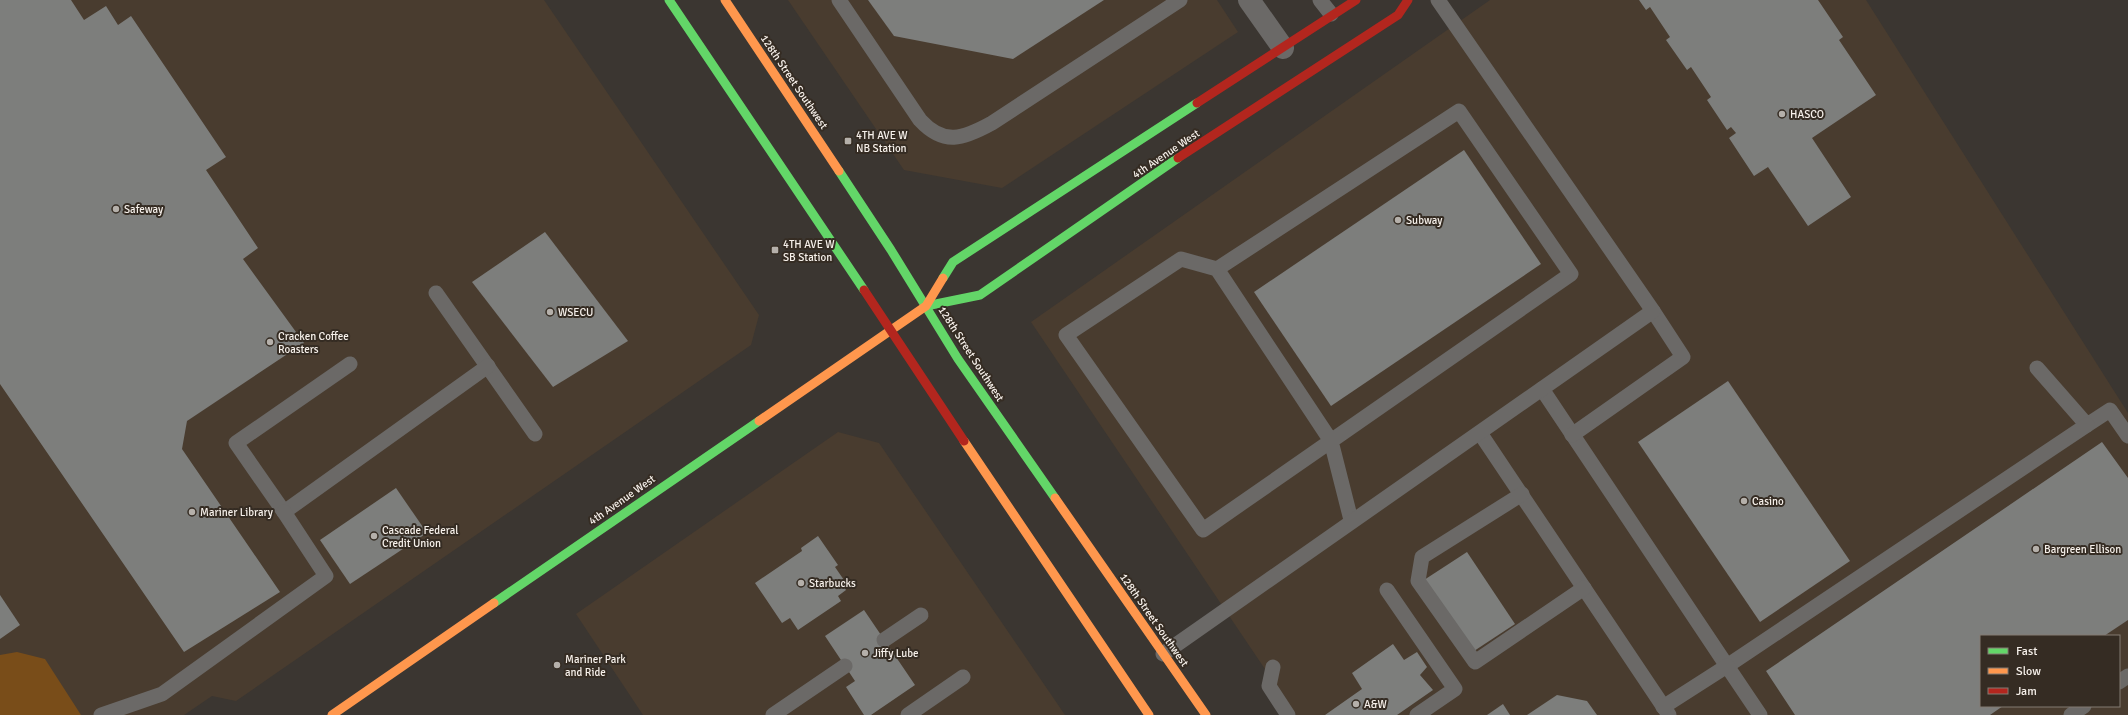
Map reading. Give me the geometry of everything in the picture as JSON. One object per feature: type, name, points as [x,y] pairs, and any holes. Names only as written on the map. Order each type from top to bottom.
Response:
[{"type":"street","points":[[669,0],[854,273],[891,332],[1149,715]]},
{"type":"street","name":"128th Street Southwest","points":[[725,0],[926,306],[958,359],[1206,715]]},
{"type":"street","points":[[1249,0],[1283,48]]},
{"type":"street","name":"4th Avenue West","points":[[332,715],[833,369],[891,332],[926,306],[953,262],[1283,48],[1331,14],[1356,0]]},
{"type":"street","name":"4th Avenue West","points":[[926,306],[980,295],[1173,162],[1398,15],[1408,0]]},
{"type":"lane","points":[[839,0],[920,120],[930,130],[948,138],[962,138],[992,123],[1180,0]]},
{"type":"lane","points":[[1320,0],[1331,14]]},
{"type":"lane","points":[[1438,0],[1653,311],[1683,357],[1572,435]]},
{"type":"lane","points":[[1217,269],[1459,112],[1571,274],[1331,441],[1203,530],[1066,334],[1181,259],[1217,269],[1331,441],[1351,520]]},
{"type":"lane","points":[[436,292],[535,434]]},
{"type":"lane","points":[[1163,654],[1351,520],[1480,433],[1653,311]]},
{"type":"lane","points":[[101,715],[162,694],[326,576],[236,443],[350,364]]},
{"type":"lane","points":[[284,512],[488,366]]},
{"type":"lane","points":[[2037,368],[2086,425]]},
{"type":"lane","points":[[1542,390],[1760,715]]},
{"type":"lane","points":[[1480,433],[1666,711],[1727,666],[2110,410],[2128,436]]},
{"type":"lane","points":[[1522,494],[1422,557],[1418,581],[1475,662],[1584,588]]},
{"type":"lane","points":[[1387,590],[1455,689],[1417,715]]},
{"type":"lane","points":[[884,640],[921,615]]},
{"type":"lane","points":[[773,715],[845,666]]},
{"type":"lane","points":[[1273,667],[1269,686],[1288,715]]},
{"type":"lane","points":[[908,715],[963,677]]},
{"type":"lane","points":[[2071,715],[2083,707]]},
{"type":"shaded area","points":[[0,0],[544,0],[759,315],[751,345],[236,701],[212,696],[184,715],[0,715]]},
{"type":"shaded area","points":[[788,0],[1217,0],[1238,32],[1002,188],[904,170]]},
{"type":"shaded area","points":[[1490,0],[1866,0],[2128,413],[2128,715],[1296,715],[1031,322]]},
{"type":"shaded area","points":[[838,432],[879,443],[1065,715],[643,715],[576,614]]},
{"type":"shaded area","points":[[17,652],[45,659],[81,715],[0,715],[0,655]]},
{"type":"building","points":[[0,0],[71,0],[84,20],[106,6],[118,25],[131,16],[226,157],[206,170],[258,248],[243,259],[304,343],[187,421],[182,449],[280,592],[184,652],[0,384]]},
{"type":"building","points":[[868,0],[1104,0],[1013,59],[894,36]]},
{"type":"building","name":"HASCO","points":[[1639,0],[1818,0],[1843,37],[1839,40],[1876,95],[1812,138],[1851,197],[1808,226],[1768,167],[1754,176],[1729,138],[1736,133],[1731,127],[1727,130],[1707,100],[1711,97],[1691,67],[1687,70],[1666,40],[1670,37],[1650,7],[1646,10]]},
{"type":"building","points":[[1464,150],[1541,264],[1331,406],[1254,292]]},
{"type":"building","name":"WSECU","points":[[545,232],[628,341],[553,387],[472,282]]},
{"type":"building","name":"Casino","points":[[1728,381],[1850,561],[1760,622],[1638,442]]},
{"type":"building","name":"Bargreen Ellison","points":[[2102,442],[2128,478],[2128,620],[2106,635],[1980,635],[1980,707],[2002,707],[1990,715],[1795,715],[1766,671]]},
{"type":"building","name":"Cascade Federal Credit Union","points":[[396,488],[427,533],[350,584],[320,540]]},
{"type":"building","name":"Starbucks","points":[[818,536],[838,565],[835,567],[846,583],[843,585],[846,590],[838,596],[841,601],[798,630],[790,618],[782,623],[755,583],[802,551],[801,548]]},
{"type":"building","points":[[1467,552],[1515,624],[1471,653],[1424,580]]},
{"type":"building","points":[[0,595],[20,625],[0,639]]},
{"type":"building","name":"Jiffy Lube","points":[[864,610],[915,685],[871,715],[864,715],[846,687],[855,681],[825,636]]},
{"type":"building","points":[[1393,644],[1404,660],[1417,652],[1427,667],[1420,675],[1433,690],[1397,715],[1325,715],[1362,689],[1352,673]]},
{"type":"building","points":[[1557,695],[1587,701],[1597,715],[1527,715]]},
{"type":"building","points":[[1503,704],[1510,715],[1487,715]]},
{"type":"traffic: fast","points":[[669,0],[864,290]]},
{"type":"traffic: fast","points":[[943,278],[953,262],[1197,103]]},
{"type":"traffic: fast","points":[[926,306],[980,295],[1178,158]]},
{"type":"traffic: fast","points":[[839,171],[891,250],[958,359],[1055,498]]},
{"type":"traffic: fast","points":[[494,603],[759,421]]},
{"type":"traffic: slow","points":[[725,0],[839,171]]},
{"type":"traffic: slow","points":[[759,421],[926,306],[943,278]]},
{"type":"traffic: slow","points":[[964,441],[1149,715]]},
{"type":"traffic: slow","points":[[1055,498],[1206,715]]},
{"type":"traffic: slow","points":[[332,715],[494,603]]},
{"type":"traffic: jam","points":[[1197,103],[1356,0]]},
{"type":"traffic: jam","points":[[1178,158],[1398,15],[1408,0]]},
{"type":"traffic: jam","points":[[864,290],[964,441]]},
{"type":"place","name":"HASCO","points":[[1782,114]]},
{"type":"place","name":"4TH AVE W NB Station","points":[[848,141]]},
{"type":"place","name":"Safeway","points":[[116,209]]},
{"type":"place","name":"Subway","points":[[1398,220]]},
{"type":"place","name":"4TH AVE W SB Station","points":[[775,250]]},
{"type":"place","name":"WSECU","points":[[550,312]]},
{"type":"place","name":"Cracken Coffee Roasters","points":[[270,342]]},
{"type":"place","name":"Casino","points":[[1744,501]]},
{"type":"place","name":"Mariner Library","points":[[192,512]]},
{"type":"place","name":"Cascade Federal Credit Union","points":[[374,536]]},
{"type":"place","name":"Bargreen Ellison","points":[[2036,549]]},
{"type":"place","name":"Starbucks","points":[[801,583]]},
{"type":"place","name":"Jiffy Lube","points":[[865,653]]},
{"type":"place","name":"Mariner Park and Ride","points":[[557,665]]},
{"type":"place","name":"A&W","points":[[1356,704]]}]
